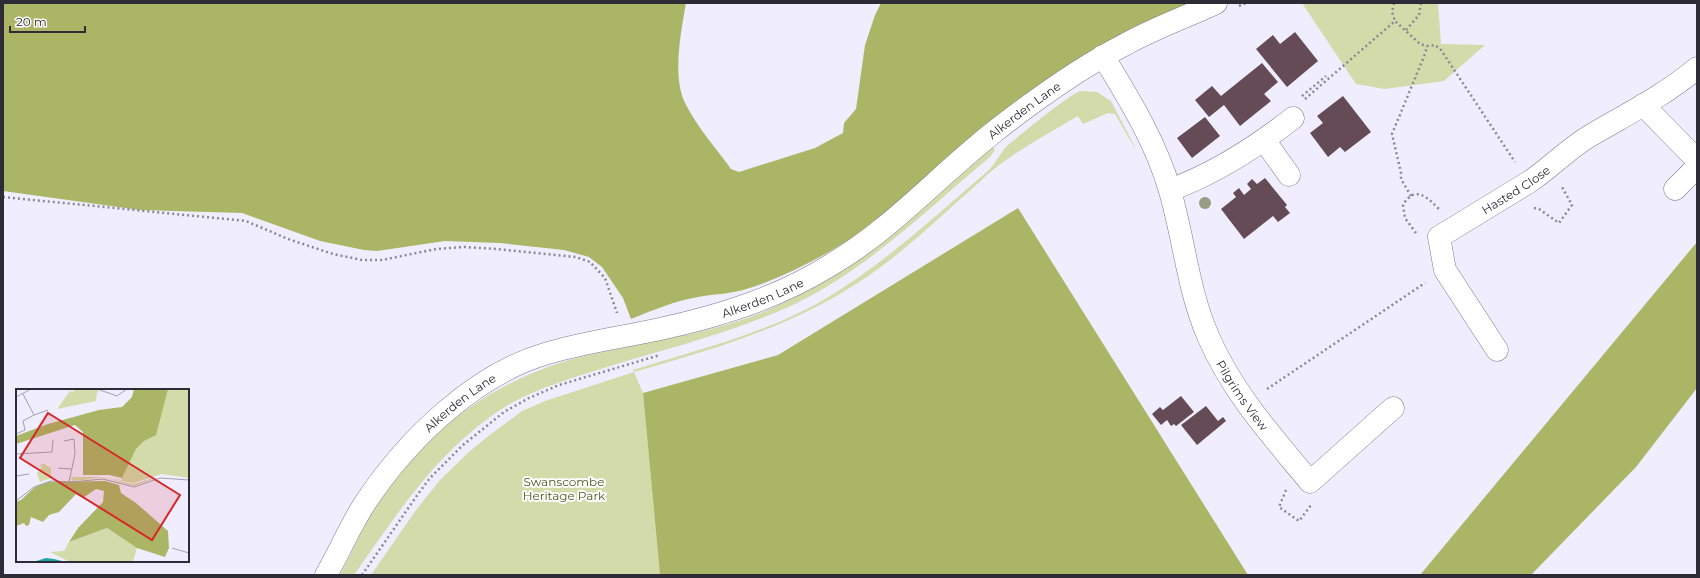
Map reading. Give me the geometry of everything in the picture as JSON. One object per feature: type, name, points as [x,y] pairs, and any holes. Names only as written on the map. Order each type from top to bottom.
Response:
[{"type":"street","name":"Alkerden Lane","points":[[326,575],[341,549],[351,526],[382,478],[416,439],[457,402],[480,386],[532,359],[574,346],[684,323],[744,306],[787,289],[829,266],[865,243],[996,131],[1044,94],[1103,56],[1129,42],[1216,3]]},
{"type":"street","name":"Pilgrims View","points":[[1103,56],[1147,132],[1157,153],[1170,190],[1181,232],[1194,296],[1215,351],[1238,391],[1310,482],[1393,408]]},
{"type":"street","name":"Hasted Close","points":[[1498,350],[1445,270],[1439,237],[1529,182],[1586,138],[1644,105],[1697,68]]},
{"type":"street","points":[[1644,105],[1697,160]]},
{"type":"street","points":[[1170,190],[1217,170],[1264,140],[1293,114]]},
{"type":"street","points":[[1264,140],[1289,175]]},
{"type":"street","points":[[1675,188],[1697,167]]},
{"type":"path","points":[[1394,3],[1392,12],[1395,21],[1419,44],[1427,46],[1435,45],[1448,59],[1499,139],[1529,182]]},
{"type":"path","points":[[1406,30],[1417,18],[1421,3]]},
{"type":"path","points":[[1326,76],[1290,105],[1293,114],[1395,21]]},
{"type":"path","points":[[1411,196],[1401,179],[1392,134],[1427,46]]},
{"type":"path","points":[[3,197],[246,220],[288,239],[333,254],[362,260],[382,260],[436,249],[458,248],[497,249],[576,257],[590,262],[605,278],[624,336]]},
{"type":"path","points":[[1266,393],[1264,390],[1445,270]]},
{"type":"path","points":[[1287,488],[1279,507],[1299,521],[1313,502]]},
{"type":"green space","points":[[3,3],[686,3],[678,67],[681,92],[685,103],[701,129],[731,169],[739,172],[815,148],[843,133],[844,123],[856,109],[865,45],[875,15],[881,3],[1191,3],[864,231],[835,249],[790,272],[759,285],[738,291],[681,301],[631,319],[623,298],[602,267],[589,257],[564,250],[500,243],[445,241],[377,251],[364,250],[320,241],[242,213],[140,210],[3,191]]},
{"type":"green space","points":[[1302,3],[1438,3],[1441,44],[1485,45],[1444,81],[1385,89],[1356,84]]},
{"type":"green space","points":[[1081,91],[1097,92],[1111,101],[1135,147],[1115,114],[1108,113],[1083,124],[1078,116],[1027,146],[995,168],[931,226],[887,262],[830,300],[748,336],[692,355],[634,372],[633,370],[764,328],[805,310],[830,296],[900,246],[988,171],[1006,147],[1066,99]]},
{"type":"green space","points":[[993,147],[995,150],[990,157],[896,237],[846,274],[793,305],[771,315],[701,339],[556,383],[508,405],[462,440],[441,460],[387,527],[354,575],[340,575],[378,503],[397,476],[418,451],[443,428],[469,408],[497,390],[557,364],[589,355],[726,325],[770,309],[801,294],[860,257],[888,236]]},
{"type":"green space","points":[[1018,208],[1248,575],[660,575],[643,393],[778,355]]},
{"type":"green space","points":[[1697,242],[1697,388],[1636,467],[1531,575],[1420,575]]},
{"type":"green space","name":"Swanscombe Heritage Park","points":[[634,372],[643,393],[660,575],[371,575],[416,510],[440,480],[470,451],[491,434],[522,411],[545,401]]},
{"type":"building","points":[[1295,32],[1318,61],[1287,87],[1256,49],[1273,35],[1280,44]]},
{"type":"building","points":[[1262,63],[1278,82],[1264,94],[1271,101],[1240,126],[1224,105],[1209,117],[1195,100],[1212,86],[1221,96]]},
{"type":"building","points":[[1343,96],[1371,132],[1345,152],[1340,147],[1328,157],[1310,133],[1323,123],[1317,116]]},
{"type":"building","points":[[1205,117],[1220,136],[1192,158],[1177,138]]},
{"type":"building","points":[[1265,178],[1287,205],[1285,207],[1290,213],[1278,222],[1273,216],[1244,239],[1221,209],[1236,197],[1233,193],[1239,188],[1244,195],[1251,189],[1247,184],[1252,179],[1257,184]]},
{"type":"building","points":[[1181,396],[1194,412],[1176,426],[1174,424],[1171,426],[1167,420],[1161,425],[1152,414],[1160,407],[1163,410]]},
{"type":"building","points":[[1206,406],[1218,421],[1223,417],[1226,421],[1197,445],[1181,425]]}]
